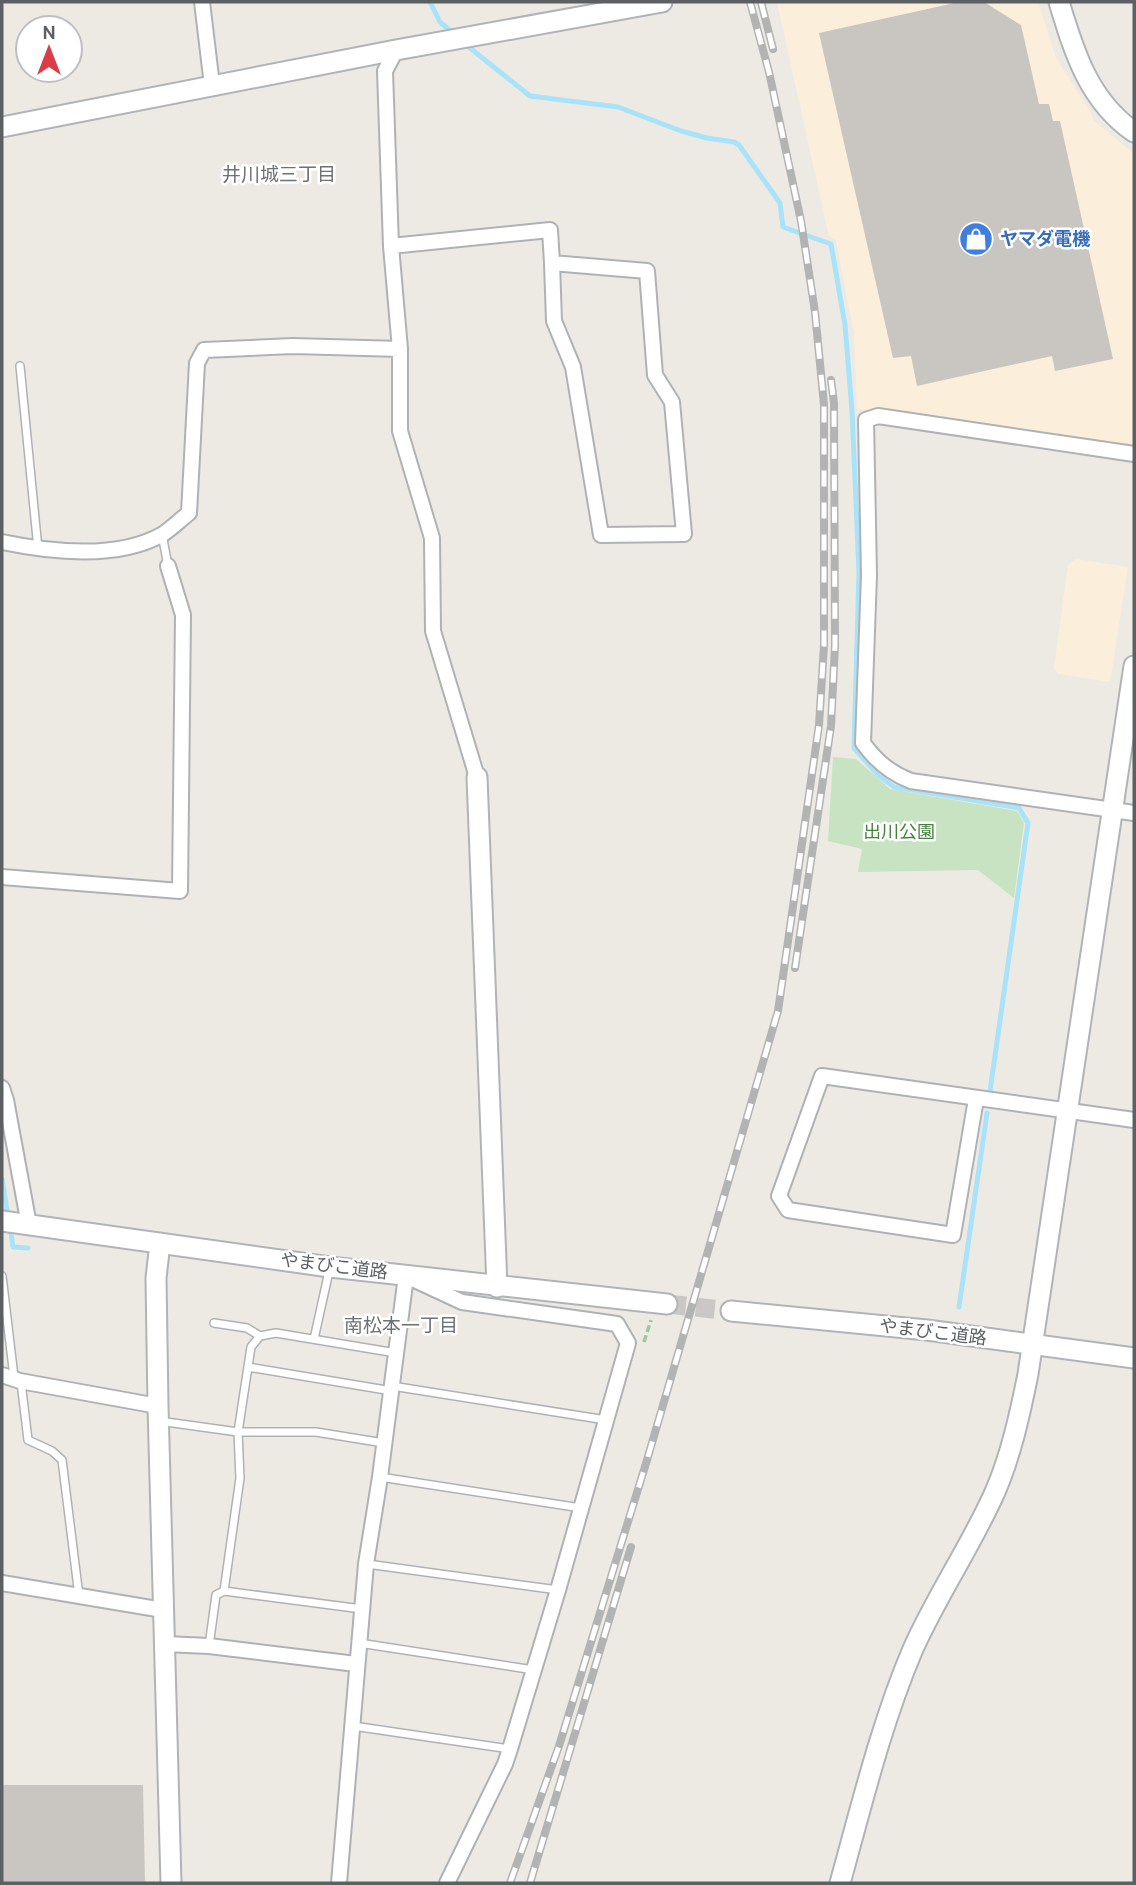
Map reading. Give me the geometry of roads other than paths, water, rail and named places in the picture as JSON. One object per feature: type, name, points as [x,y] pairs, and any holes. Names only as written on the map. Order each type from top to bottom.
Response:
[{"type":"street","points":[[202,2],[211,77],[215,84]]},
{"type":"street","points":[[2,127],[396,50],[597,7],[662,2]]},
{"type":"street","points":[[1059,2],[1079,63],[1090,84],[1108,110],[1134,132]]},
{"type":"street","points":[[396,50],[385,71],[391,246],[400,349],[400,431],[432,538],[433,631],[477,777],[497,1287]]},
{"type":"street","points":[[391,246],[550,230],[554,321],[573,367],[601,535],[684,534],[671,402],[655,375],[648,271],[552,263]]},
{"type":"street","points":[[2,542],[38,550],[91,551],[130,546],[162,534],[189,513],[197,363],[204,350],[293,346],[400,349]]},
{"type":"street","points":[[1134,454],[878,416],[866,420],[869,575],[863,743],[885,768],[911,781],[1134,813]]},
{"type":"street","points":[[2,877],[180,891],[183,615],[168,566]]},
{"type":"street","points":[[840,1883],[887,1713],[914,1647],[990,1502],[1009,1453],[1028,1374],[1134,666]]},
{"type":"street","points":[[976,1099],[953,1235],[788,1210],[779,1196],[822,1076],[1134,1120]]},
{"type":"street","points":[[2,1088],[6,1100],[17,1223]]},
{"type":"street","name":"やまびこ道路","points":[[17,1223],[406,1276],[667,1304]]},
{"type":"street","points":[[160,1243],[156,1278],[158,1413],[171,1883]]},
{"type":"street","points":[[340,1883],[366,1564],[406,1276],[462,1302],[617,1324],[628,1343],[535,1670],[505,1764],[447,1883]]},
{"type":"street","name":"やまびこ道路","points":[[731,1311],[927,1330],[1134,1359]]},
{"type":"street","points":[[12,1378],[158,1413]]},
{"type":"street","points":[[2,1583],[163,1610]]},
{"type":"street","points":[[164,1644],[209,1646],[356,1664]]},
{"type":"lane","points":[[20,366],[38,550]]},
{"type":"lane","points":[[162,534],[168,566]]},
{"type":"lane","points":[[314,1339],[330,1266]]},
{"type":"lane","points":[[2,1276],[12,1378],[28,1440],[52,1451],[62,1460],[79,1596]]},
{"type":"lane","points":[[214,1323],[247,1328],[260,1336]]},
{"type":"lane","points":[[224,1591],[240,1478],[238,1432],[251,1347],[260,1336],[276,1333],[396,1353]]},
{"type":"lane","points":[[248,1367],[606,1420]]},
{"type":"lane","points":[[158,1413],[238,1432],[316,1432],[384,1443]]},
{"type":"lane","points":[[380,1477],[581,1507]]},
{"type":"lane","points":[[366,1564],[558,1590]]},
{"type":"lane","points":[[209,1646],[216,1595],[224,1591],[362,1609]]},
{"type":"lane","points":[[359,1642],[535,1670]]},
{"type":"lane","points":[[352,1726],[510,1749]]},
{"type":"waterway","points":[[430,2],[440,22],[455,35]]},
{"type":"waterway","points":[[465,44],[530,96],[618,107],[681,131],[734,142],[739,145],[780,203],[783,227],[831,244],[845,325],[852,411],[859,572],[854,748],[878,775],[894,787],[1019,808],[1028,823],[990,1091]]},
{"type":"waterway","points":[[959,1307],[987,1113]]},
{"type":"waterway","points":[[2,1179],[8,1217]]},
{"type":"waterway","points":[[10,1226],[13,1247],[28,1248]]},
{"type":"tunnel","points":[[667,1304],[731,1311]]},
{"type":"railway","points":[[510,1883],[559,1746],[647,1460],[778,1011],[819,725],[824,645],[824,405],[815,312],[801,221],[769,72],[750,2]]},
{"type":"railway","points":[[761,2],[773,49]]},
{"type":"railway","points":[[795,968],[831,726],[835,645],[834,403],[831,380]]},
{"type":"railway","points":[[530,1883],[631,1547]]},
{"type":"place","name":"ヤマダ電機","points":[[976,239]]},
{"type":"district","name":"井川城三丁目","points":[[279,174]]},
{"type":"district","name":"南松本一丁目","points":[[401,1325]]},
{"type":"park label","name":"出川公園","points":[[899,832]]}]
